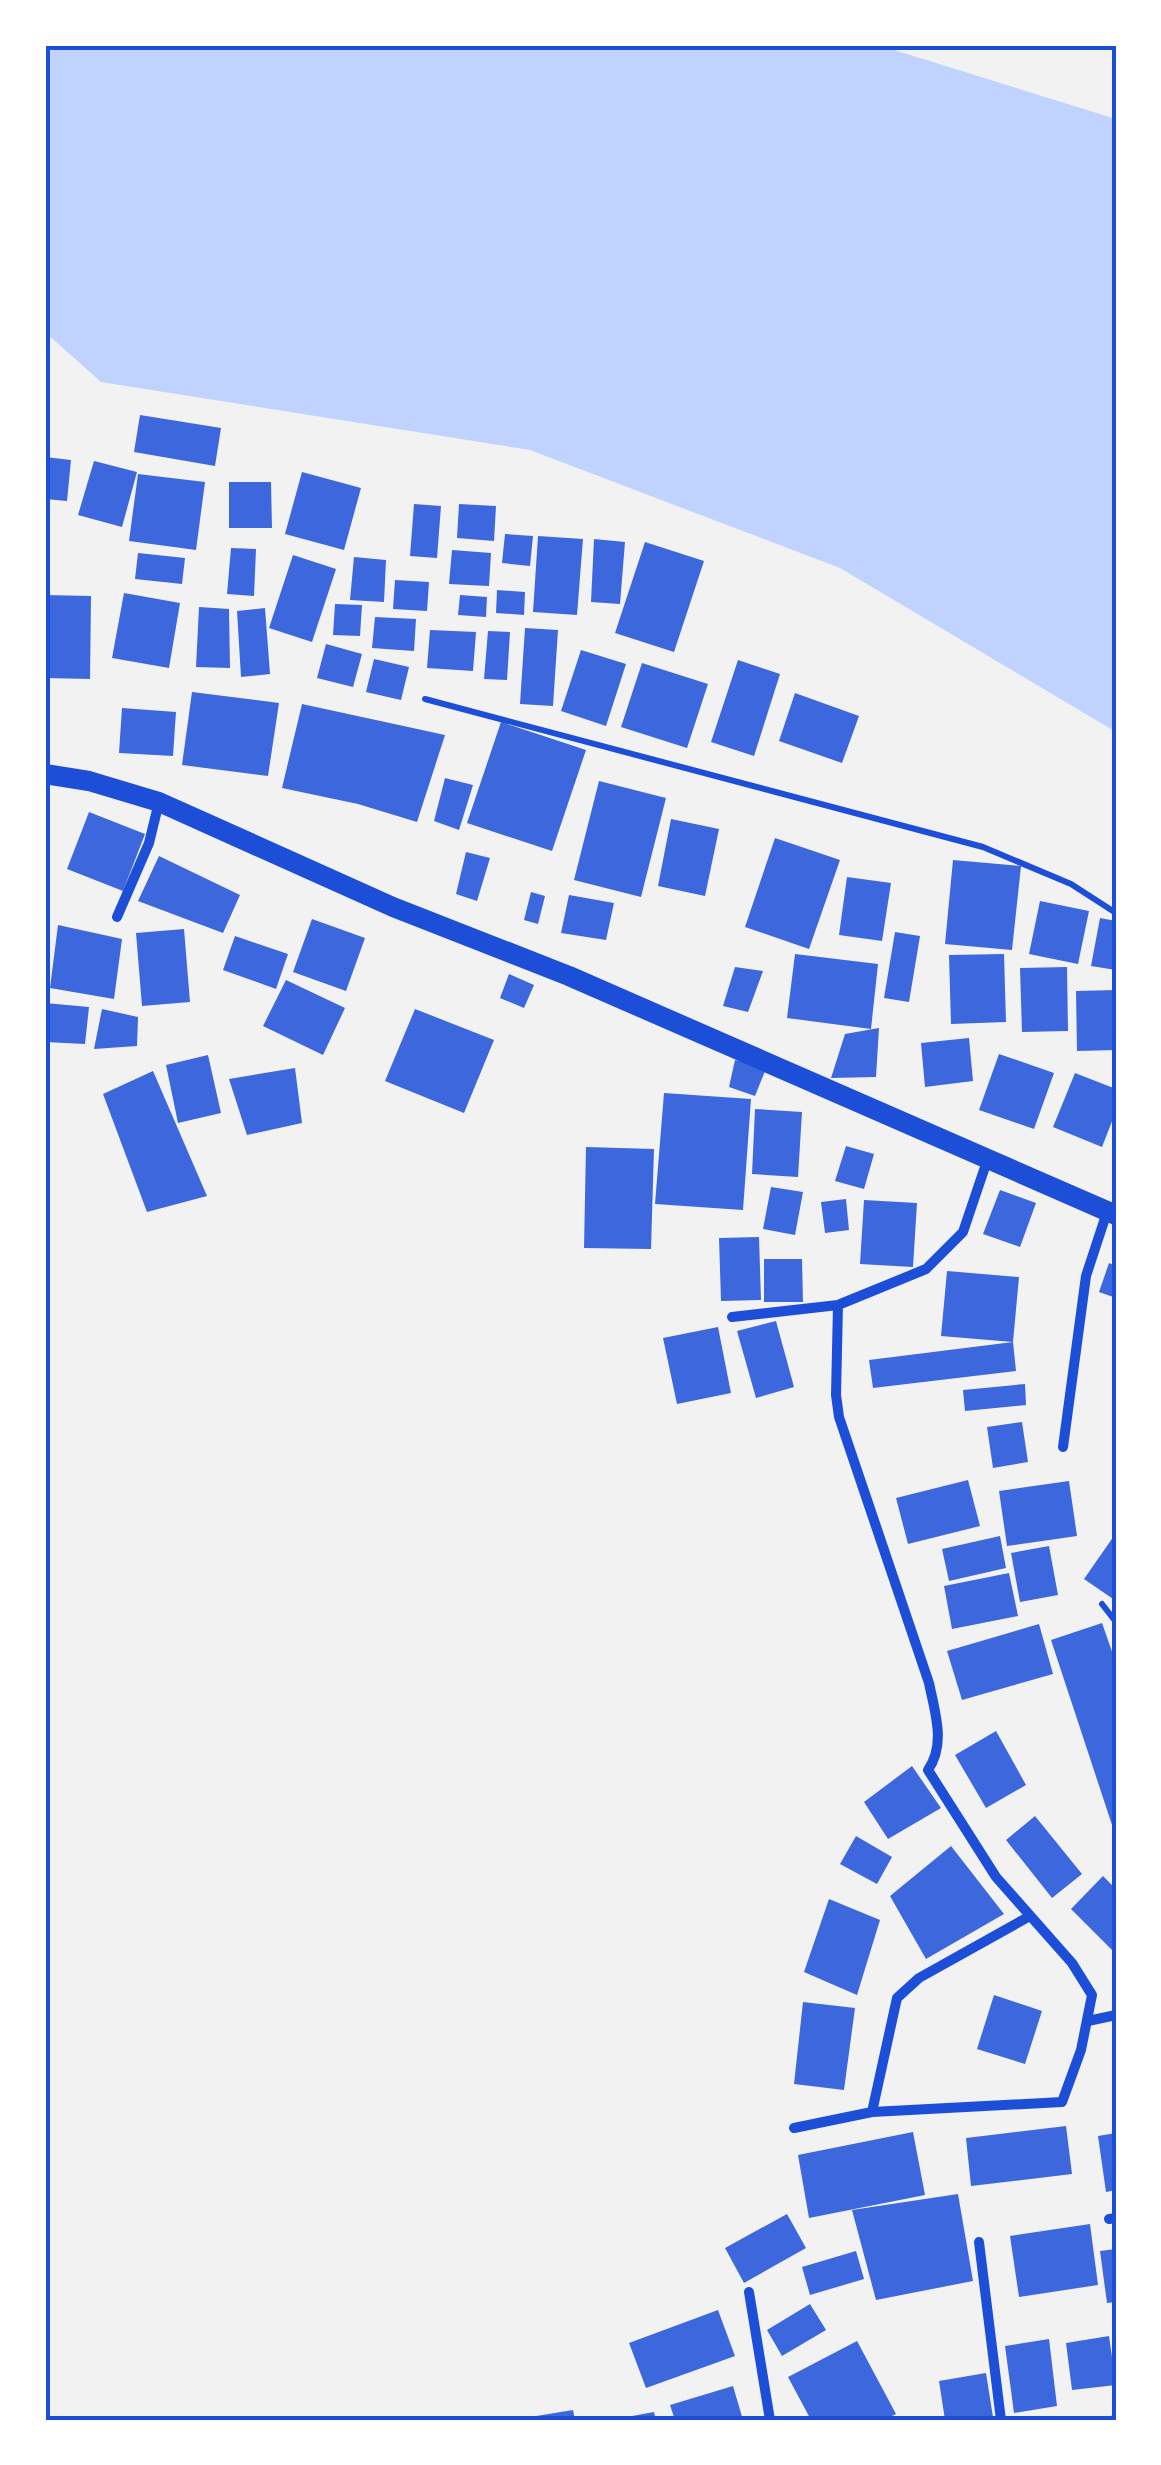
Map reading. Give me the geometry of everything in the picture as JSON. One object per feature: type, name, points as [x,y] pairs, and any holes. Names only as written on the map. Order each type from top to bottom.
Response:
[{"type":"main road","points":[[45,774],[90,781],[157,812],[586,983],[1112,1213]]},
{"type":"street","points":[[117,917],[157,812]]},
{"type":"street","points":[[732,1317],[838,1305],[926,1269],[964,1232],[988,1158]]},
{"type":"street","points":[[1064,1446],[1086,1276],[1112,1213]]},
{"type":"street","points":[[794,2128],[872,2112],[1062,2102],[1088,2021],[1092,1995],[1072,1962],[996,1877],[928,1770],[938,1755],[929,1683],[839,1418],[838,1305]]},
{"type":"street","points":[[872,2112],[897,1998],[920,1978],[1030,1916]]},
{"type":"street","points":[[1088,2021],[1116,2015]]},
{"type":"street","points":[[979,2242],[1001,2420]]},
{"type":"street","points":[[748,2292],[770,2420]]},
{"type":"path","points":[[426,698],[983,847],[1071,884],[1116,913]]},
{"type":"path","points":[[1102,1604],[1116,1622]]},
{"type":"water","points":[[45,45],[878,45],[1116,119],[1116,732],[840,568],[530,450],[101,382],[45,332]]},
{"type":"building","points":[[140,415],[221,428],[215,466],[134,452]]},
{"type":"building","points":[[45,457],[71,460],[67,501],[45,499]]},
{"type":"building","points":[[94,461],[137,472],[122,527],[78,515]]},
{"type":"building","points":[[302,472],[361,488],[344,550],[285,534]]},
{"type":"building","points":[[138,474],[205,482],[196,550],[129,541]]},
{"type":"building","points":[[229,482],[271,482],[272,528],[229,528]]},
{"type":"building","points":[[414,504],[441,506],[437,558],[410,556]]},
{"type":"building","points":[[459,504],[496,506],[494,541],[457,538]]},
{"type":"building","points":[[505,534],[533,536],[530,566],[502,563]]},
{"type":"building","points":[[538,536],[583,539],[577,615],[533,612]]},
{"type":"building","points":[[594,539],[625,542],[620,604],[591,602]]},
{"type":"building","points":[[645,542],[704,561],[674,652],[615,633]]},
{"type":"building","points":[[231,548],[256,549],[254,596],[227,594]]},
{"type":"building","points":[[452,550],[491,553],[489,586],[449,584]]},
{"type":"building","points":[[138,553],[185,558],[182,584],[135,579]]},
{"type":"building","points":[[293,555],[336,569],[312,642],[269,628]]},
{"type":"building","points":[[354,557],[386,560],[384,602],[350,600]]},
{"type":"building","points":[[395,580],[429,582],[427,611],[393,609]]},
{"type":"building","points":[[497,590],[525,592],[524,615],[496,613]]},
{"type":"building","points":[[124,593],[180,603],[169,668],[112,658]]},
{"type":"building","points":[[45,595],[91,596],[90,679],[45,678]]},
{"type":"building","points":[[460,595],[487,597],[486,617],[458,615]]},
{"type":"building","points":[[335,604],[362,605],[360,636],[333,635]]},
{"type":"building","points":[[199,607],[229,609],[230,668],[196,667]]},
{"type":"building","points":[[265,608],[270,674],[241,677],[237,611]]},
{"type":"building","points":[[375,617],[416,619],[414,651],[372,648]]},
{"type":"building","points":[[525,628],[558,630],[553,706],[520,704]]},
{"type":"building","points":[[430,630],[476,632],[473,671],[427,668]]},
{"type":"building","points":[[488,631],[510,632],[507,680],[484,679]]},
{"type":"building","points":[[326,644],[362,654],[353,687],[317,678]]},
{"type":"building","points":[[581,650],[626,664],[606,726],[561,711]]},
{"type":"building","points":[[374,659],[409,667],[401,700],[366,692]]},
{"type":"building","points":[[738,660],[780,674],[754,756],[711,742]]},
{"type":"building","points":[[642,663],[708,684],[687,748],[621,727]]},
{"type":"building","points":[[192,692],[279,703],[268,776],[182,765]]},
{"type":"building","points":[[795,693],[859,716],[842,763],[779,741]]},
{"type":"building","points":[[302,704],[445,735],[417,822],[358,804],[282,788]]},
{"type":"building","points":[[122,708],[176,712],[173,756],[119,753]]},
{"type":"building","points":[[501,722],[586,750],[552,851],[467,823]]},
{"type":"building","points":[[445,778],[473,785],[459,830],[434,821]]},
{"type":"building","points":[[599,781],[666,798],[641,897],[574,880]]},
{"type":"building","points":[[89,812],[145,834],[123,891],[67,869]]},
{"type":"building","points":[[671,819],[719,829],[705,896],[658,886]]},
{"type":"building","points":[[775,838],[840,860],[809,949],[745,927]]},
{"type":"building","points":[[466,852],[490,858],[477,901],[456,894]]},
{"type":"building","points":[[159,856],[240,895],[223,933],[138,901]]},
{"type":"building","points":[[953,860],[1021,866],[1012,950],[945,944]]},
{"type":"building","points":[[847,877],[891,883],[882,941],[839,935]]},
{"type":"building","points":[[531,892],[545,896],[538,924],[524,920]]},
{"type":"building","points":[[569,895],[614,903],[606,940],[561,933]]},
{"type":"building","points":[[1040,901],[1089,911],[1078,964],[1029,954]]},
{"type":"building","points":[[1100,918],[1116,921],[1116,970],[1091,966]]},
{"type":"building","points":[[312,919],[365,938],[346,991],[293,972]]},
{"type":"building","points":[[58,925],[122,939],[114,999],[50,988]]},
{"type":"building","points":[[184,929],[190,1002],[142,1006],[136,933]]},
{"type":"building","points":[[895,932],[920,936],[909,1002],[884,998]]},
{"type":"building","points":[[235,936],[288,954],[276,989],[223,970]]},
{"type":"building","points":[[795,954],[878,964],[871,1029],[787,1018]]},
{"type":"building","points":[[1004,954],[1006,1022],[951,1024],[949,955]]},
{"type":"building","points":[[735,967],[763,971],[748,1012],[723,1006]]},
{"type":"building","points":[[1067,967],[1068,1031],[1022,1032],[1020,968]]},
{"type":"building","points":[[509,974],[534,985],[524,1008],[500,998]]},
{"type":"building","points":[[286,980],[345,1008],[323,1055],[263,1026]]},
{"type":"building","points":[[1116,990],[1116,1050],[1077,1051],[1076,991]]},
{"type":"building","points":[[45,1003],[89,1007],[85,1044],[45,1042]]},
{"type":"building","points":[[102,1009],[138,1017],[137,1046],[94,1049]]},
{"type":"building","points":[[415,1009],[494,1040],[464,1113],[385,1081]]},
{"type":"building","points":[[879,1028],[876,1077],[831,1078],[845,1034]]},
{"type":"building","points":[[969,1038],[973,1081],[925,1087],[921,1043]]},
{"type":"building","points":[[999,1054],[1054,1073],[1034,1129],[979,1110]]},
{"type":"building","points":[[208,1055],[221,1113],[178,1123],[166,1065]]},
{"type":"building","points":[[735,1060],[767,1066],[755,1096],[729,1087]]},
{"type":"building","points":[[295,1068],[302,1123],[247,1135],[229,1079]]},
{"type":"building","points":[[153,1071],[207,1196],[147,1212],[103,1094]]},
{"type":"building","points":[[1075,1073],[1116,1089],[1116,1111],[1102,1147],[1053,1127]]},
{"type":"building","points":[[664,1093],[751,1099],[743,1210],[655,1204]]},
{"type":"building","points":[[755,1109],[802,1112],[798,1177],[752,1174]]},
{"type":"building","points":[[846,1146],[874,1154],[864,1189],[835,1181]]},
{"type":"building","points":[[586,1147],[654,1149],[651,1249],[584,1248]]},
{"type":"building","points":[[771,1187],[803,1192],[795,1235],[763,1229]]},
{"type":"building","points":[[1000,1190],[1036,1203],[1020,1247],[983,1234]]},
{"type":"building","points":[[846,1199],[849,1230],[825,1233],[821,1202]]},
{"type":"building","points":[[864,1200],[917,1203],[913,1267],[860,1264]]},
{"type":"building","points":[[759,1237],[761,1300],[721,1301],[719,1238]]},
{"type":"building","points":[[764,1259],[802,1259],[803,1302],[764,1302]]},
{"type":"building","points":[[1109,1263],[1116,1266],[1116,1298],[1099,1292]]},
{"type":"building","points":[[947,1271],[1019,1277],[1013,1342],[941,1336]]},
{"type":"building","points":[[776,1321],[794,1387],[756,1398],[737,1331]]},
{"type":"building","points":[[718,1327],[731,1393],[677,1404],[663,1338]]},
{"type":"building","points":[[1013,1342],[1016,1371],[873,1388],[869,1360]]},
{"type":"building","points":[[1025,1384],[1026,1405],[965,1411],[963,1390]]},
{"type":"building","points":[[1022,1422],[1028,1462],[993,1468],[987,1427]]},
{"type":"building","points":[[968,1480],[980,1526],[908,1544],[896,1498]]},
{"type":"building","points":[[1069,1481],[1077,1536],[1007,1546],[999,1491]]},
{"type":"building","points":[[1116,1533],[1116,1601],[1084,1579]]},
{"type":"building","points":[[1000,1536],[1006,1568],[949,1581],[942,1549]]},
{"type":"building","points":[[1049,1546],[1058,1595],[1020,1602],[1011,1553]]},
{"type":"building","points":[[1009,1573],[1018,1616],[952,1629],[944,1586]]},
{"type":"building","points":[[1102,1623],[1116,1663],[1115,1834],[1051,1640]]},
{"type":"building","points":[[1039,1624],[1053,1674],[962,1700],[947,1651]]},
{"type":"building","points":[[996,1731],[1026,1785],[986,1808],[955,1755]]},
{"type":"building","points":[[912,1766],[941,1808],[888,1839],[864,1802]]},
{"type":"building","points":[[1035,1816],[1082,1874],[1052,1898],[1006,1840]]},
{"type":"building","points":[[856,1836],[892,1857],[877,1884],[840,1864]]},
{"type":"building","points":[[951,1846],[1004,1914],[926,1959],[890,1896]]},
{"type":"building","points":[[1103,1876],[1116,1889],[1114,1952],[1071,1909]]},
{"type":"building","points":[[829,1899],[880,1920],[857,1995],[804,1972]]},
{"type":"building","points":[[994,1995],[1042,2011],[1025,2064],[977,2049]]},
{"type":"building","points":[[803,2002],[855,2008],[844,2090],[794,2084]]},
{"type":"building","points":[[1066,2126],[1072,2174],[971,2186],[966,2138]]},
{"type":"building","points":[[913,2132],[925,2195],[809,2218],[798,2155]]},
{"type":"building","points":[[1116,2133],[1116,2190],[1106,2192],[1098,2136]]},
{"type":"building","points":[[958,2194],[973,2281],[876,2300],[852,2210]]},
{"type":"building","points":[[787,2214],[806,2248],[744,2283],[725,2248]]},
{"type":"building","points":[[1090,2224],[1098,2285],[1019,2297],[1010,2236]]},
{"type":"building","points":[[1116,2249],[1116,2302],[1107,2303],[1100,2251]]},
{"type":"building","points":[[856,2251],[864,2279],[810,2295],[802,2267]]},
{"type":"building","points":[[810,2304],[826,2330],[782,2356],[767,2330]]},
{"type":"building","points":[[718,2310],[735,2356],[646,2388],[629,2343]]},
{"type":"building","points":[[1109,2336],[1116,2385],[1072,2390],[1066,2343]]},
{"type":"building","points":[[1049,2339],[1057,2406],[1014,2413],[1005,2346]]},
{"type":"building","points":[[857,2341],[896,2414],[884,2420],[811,2420],[788,2377]]},
{"type":"building","points":[[986,2373],[993,2417],[945,2420],[939,2381]]},
{"type":"building","points":[[733,2386],[743,2420],[675,2420],[670,2405]]},
{"type":"building","points":[[573,2410],[575,2420],[524,2420],[524,2418]]},
{"type":"building","points":[[654,2412],[656,2420],[621,2420],[621,2418]]}]
